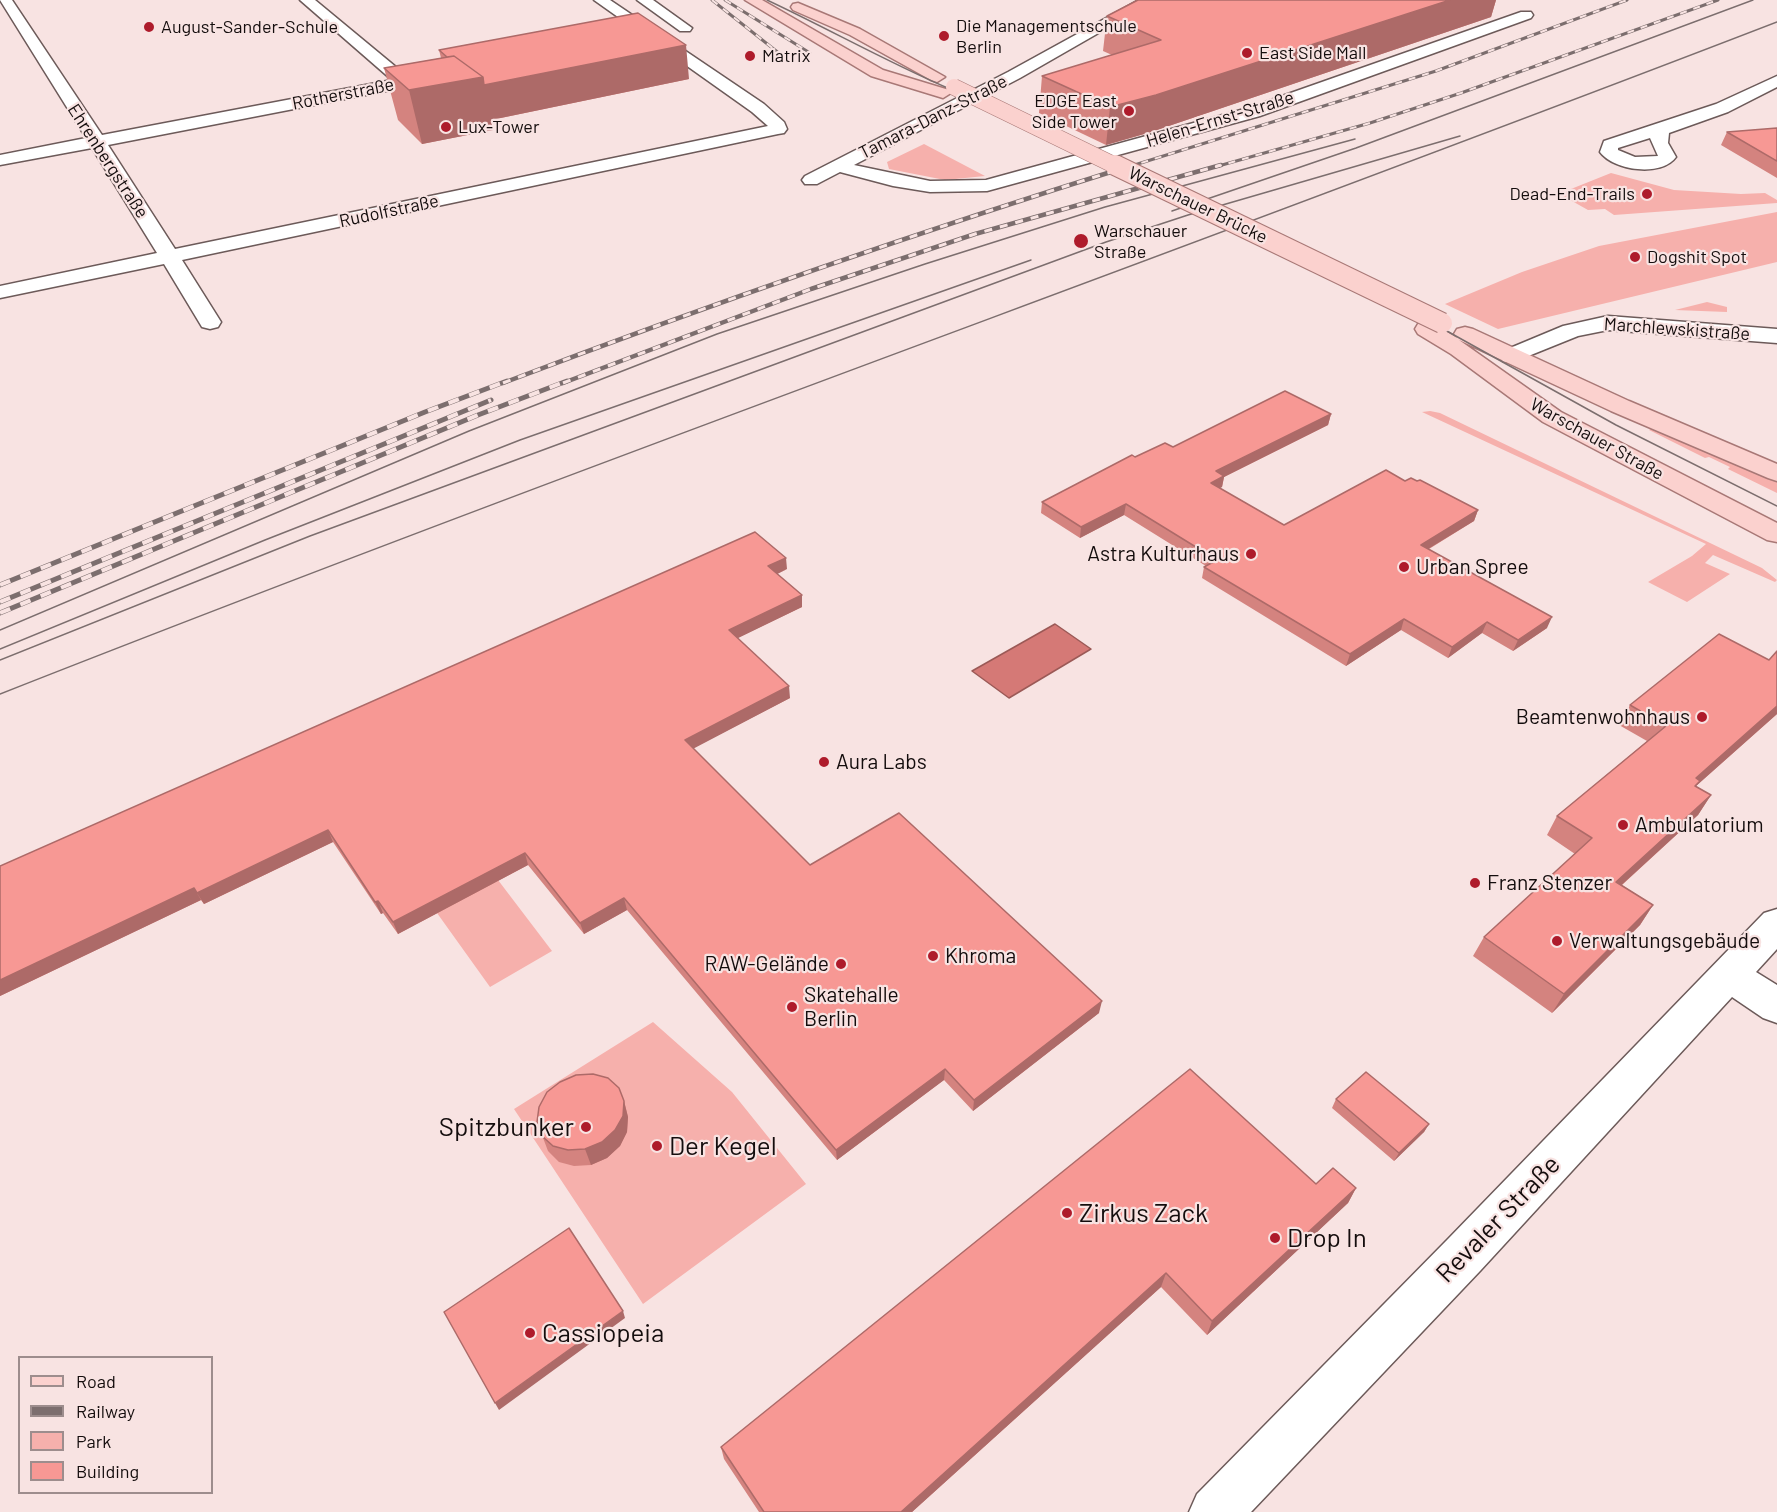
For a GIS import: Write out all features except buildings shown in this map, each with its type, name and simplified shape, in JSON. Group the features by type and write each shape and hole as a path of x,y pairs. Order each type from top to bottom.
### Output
{"main road":[{"path":"752,0 877,73 948,90"},
{"path":"785,2 855,32 948,90"},
{"name":"Warschauer Brücke","path":"948,90 1434,326"},
{"name":"Warschauer Straße","path":"1434,326 1512,356 1629,410 1777,473"},
{"name":"Warschauer Straße","path":"1434,326 1461,350 1552,417 1777,534"},
{"path":"1487,368 1512,356"}],"street":[{"name":"Ehrenbergstraße","path":"5,0 97,141 210,322"},
{"path":"307,0 404,82"},
{"path":"601,0 651,34"},
{"path":"628,39 685,27 644,0"},
{"name":"Tamara-Danz-Straße","path":"811,180 1014,75 1149,0"},
{"name":"Helen-Ernst-Straße","path":"838,166 921,187 964,189 987,185 1254,112 1526,15 1503,7"},
{"name":"Rudolfstraße","path":"0,292 778,129 778,126 758,108 651,34"},
{"name":"Rotherstraße","path":"0,160 453,73"},
{"path":"1663,129 1722,108 1777,81"},
{"name":"Marchlewskistraße","path":"1512,356 1542,341 1590,324 1608,323 1777,336"},
{"name":"Revaler Straße","path":"1215,1512 1464,1255 1777,924"},
{"path":"1730,975 1777,1006"}],"green space":[{"path":"924,144 985,176 945,180 889,169 887,162"},
{"name":"Dead-End-Trails","path":"1611,173 1674,190 1765,193 1777,200 1777,203 1614,215 1605,209 1588,210 1563,196 1566,191"},
{"path":"1777,212 1777,262 1498,329 1445,304 1522,272 1599,246"},
{"path":"1707,302 1727,307 1727,312 1675,310"},
{"path":"1422,412 1440,413 1762,568 1777,580 1775,582 1713,555 1705,563 1730,574 1687,602 1648,582 1692,556 1706,544"},
{"path":"1652,428 1777,481 1777,493 1728,469 1730,467 1709,457 1705,458 1649,430"},
{"path":"498,880 552,951 490,987 437,913"},
{"name":"Der Kegel","path":"653,1022 732,1092 806,1184 643,1304 514,1109"}],"shaded area":[{"path":"1055,624 1091,649 1009,698 972,671"}],"tram line":[{"path":"767,0 1161,192"},
{"path":"1189,205 1356,148 1753,0"},
{"path":"1235,227 1777,22"},
{"path":"1201,211 1460,136"},
{"path":"1161,192 1355,139"},
{"path":"0,630 469,431 717,334 925,264 1105,207 1161,192"},
{"path":"1161,192 1189,205"},
{"path":"1172,211 1189,205"},
{"path":"1189,205 1201,211"},
{"path":"0,660 310,536 1106,242 1201,211"},
{"path":"1201,211 1235,227"},
{"path":"0,694 443,523 1235,227"},
{"path":"1235,227 1436,325 1616,425 1777,506"},
{"path":"0,649 265,540 520,440 1031,260"}],"railway":[{"path":"712,0 785,58"},
{"path":"725,0 810,53"},
{"path":"1128,167 1436,71 1627,0"},
{"path":"1215,167 1370,123 1461,93 1718,0"},
{"path":"503,383 816,269 1133,165"},
{"path":"563,383 811,289 975,234 1221,165"},
{"path":"0,585 425,412 507,381"},
{"path":"0,613 478,415 567,381"},
{"path":"0,602 491,400"}],"place":[{"name":"August-Sander-Schule","path":"149,27"},
{"name":"Die Managementschule Berlin","path":"944,36"},
{"name":"East Side Mall","path":"1247,53"},
{"name":"Matrix","path":"750,56"},
{"name":"EDGE East Side Tower","path":"1129,111"},
{"name":"Lux-Tower","path":"446,127"},
{"name":"Dead-End-Trails","path":"1647,194"},
{"name":"Warschauer Straße","path":"1081,241"},
{"name":"Dogshit Spot","path":"1635,257"},
{"name":"Astra Kulturhaus","path":"1251,554"},
{"name":"Urban Spree","path":"1404,567"},
{"name":"Beamtenwohnhaus","path":"1702,717"},
{"name":"Aura Labs","path":"824,762"},
{"name":"Ambulatorium","path":"1623,825"},
{"name":"Franz Stenzer","path":"1475,883"},
{"name":"Verwaltungsgebäude","path":"1557,941"},
{"name":"Khroma","path":"933,956"},
{"name":"RAW-Gelände","path":"841,964"},
{"name":"Skatehalle Berlin","path":"792,1007"},
{"name":"Spitzbunker","path":"586,1127"},
{"name":"Der Kegel","path":"657,1146"},
{"name":"Zirkus Zack","path":"1067,1213"},
{"name":"Drop In","path":"1275,1238"},
{"name":"Cassiopeia","path":"530,1333"}]}
